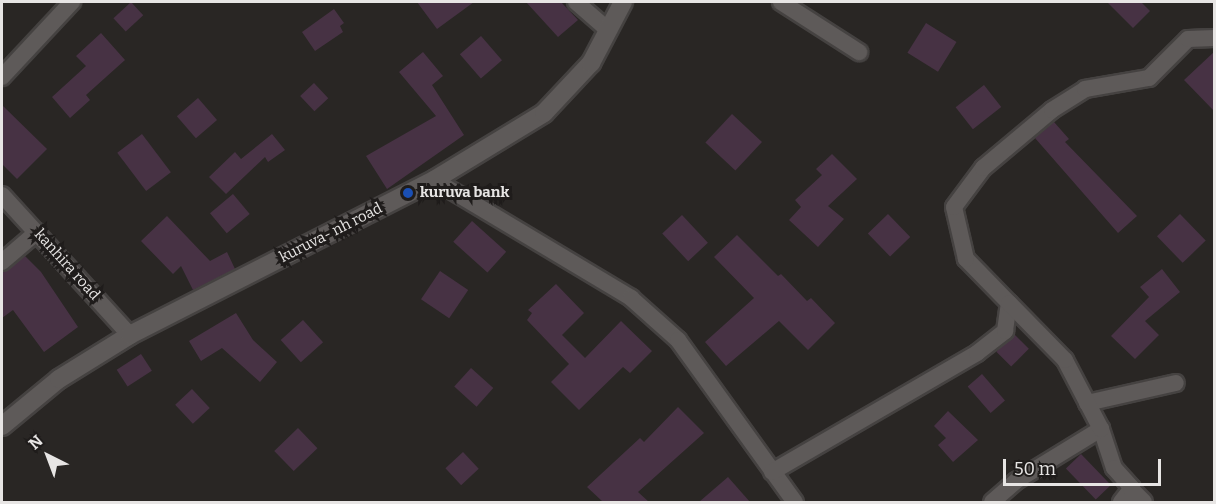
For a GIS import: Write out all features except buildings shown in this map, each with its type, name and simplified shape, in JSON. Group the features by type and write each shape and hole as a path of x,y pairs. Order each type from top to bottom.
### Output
{"main road":[{"name":"kuruva- nh road","path":"2,426 59,380 130,335 434,180 544,113 591,63 623,2"}],"street":[{"path":"2,77 72,2"},
{"path":"576,2 608,30"},
{"path":"781,2 859,52"},
{"path":"1144,502 1126,496 1101,429 1065,360 966,260 954,207 983,168 1052,110 1085,88 1149,78 1188,39 1215,38"},
{"path":"434,180 631,298 678,340 795,502"},
{"name":"kanhira road","path":"2,195 130,335"},
{"path":"2,262 37,232"},
{"path":"772,472 977,353 1005,331 1009,303"},
{"path":"1087,403 1176,383"},
{"path":"992,502 1016,481 1101,429"}],"place":[{"name":"kuruva bank","path":"408,193"}]}
